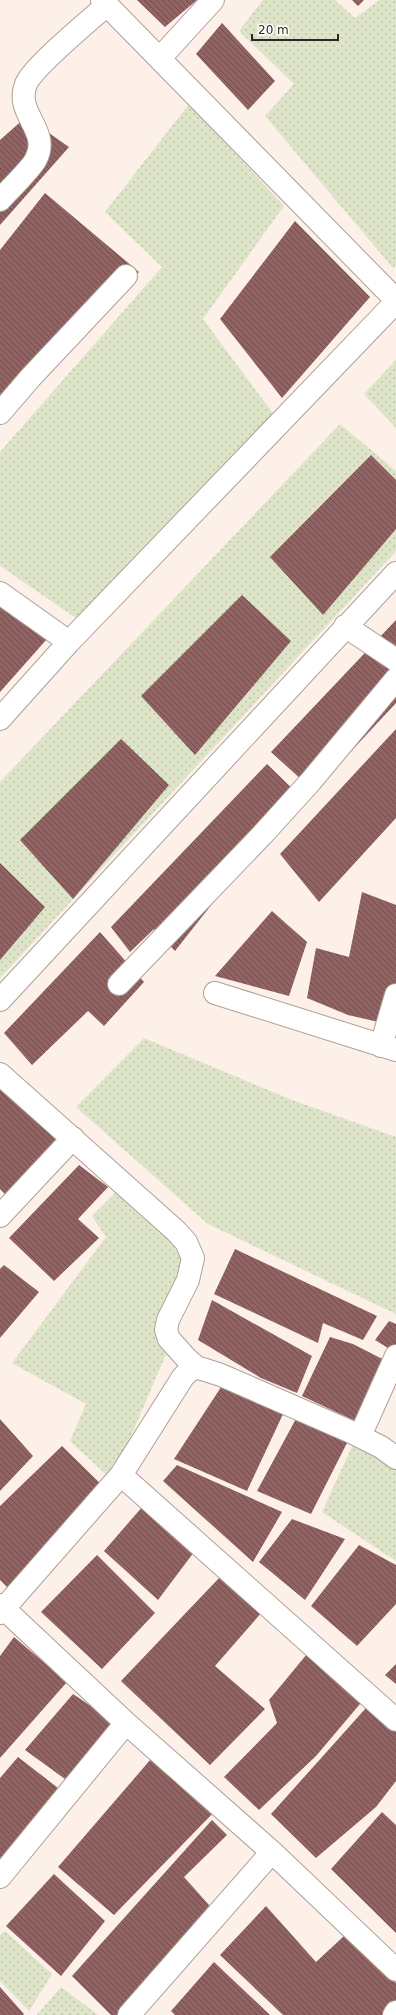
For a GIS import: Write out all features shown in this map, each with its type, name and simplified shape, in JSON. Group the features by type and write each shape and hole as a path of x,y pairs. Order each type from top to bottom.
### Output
{"street":[{"path":"160,58 213,0"},
{"path":"0,200 36,160 40,147 38,131 27,111 23,98 27,83 40,67 104,2 396,301 69,642 0,719"},
{"path":"0,413 31,377 126,276"},
{"path":"0,1000 345,626 396,573"},
{"path":"0,593 69,642"},
{"path":"345,626 396,660"},
{"path":"119,984 263,834 396,679"},
{"path":"215,993 389,1048 396,995"},
{"path":"0,1074 73,1138 186,1242 193,1258 188,1280 168,1320 166,1330 169,1339 196,1367 221,1375 360,1436 381,1447 396,1458"},
{"path":"0,1216 73,1138"},
{"path":"360,1436 396,1356"},
{"path":"196,1367 183,1377 122,1475 1,1609 126,1723 272,1852 396,1970"},
{"path":"122,1475 396,1720"},
{"path":"0,1877 126,1723"},
{"path":"129,2015 272,1852"}],"green space":[{"path":"263,0 335,0 355,18 380,0 396,0 396,265 393,268 265,116 294,84 239,31"},
{"path":"189,104 284,206 203,319 275,416 82,622 0,566 0,452 162,267 105,212"},
{"path":"396,360 396,428 364,394"},
{"path":"340,424 396,471 396,551 0,978 0,782"},
{"path":"144,1038 292,1100 396,1137 396,1314 208,1224 76,1107"},
{"path":"119,1189 204,1266 112,1480 70,1441 86,1404 12,1363 106,1237 92,1216"},
{"path":"354,1442 396,1467 396,1561 322,1512"},
{"path":"5,1931 52,1974 29,2011 0,1981 0,1935"},
{"path":"61,1987 98,2015 37,2015"}],"building":[{"path":"137,0 197,0 165,27"},
{"path":"352,0 364,0 358,6"},
{"path":"222,23 275,81 248,110 196,54"},
{"path":"26,117 69,147 0,225 0,140"},
{"path":"45,193 139,272 0,418 0,250"},
{"path":"295,221 370,297 282,398 220,319"},
{"path":"371,455 396,480 396,529 323,615 270,557"},
{"path":"242,595 291,641 195,755 141,696"},
{"path":"0,606 47,639 0,692"},
{"path":"396,620 396,703 314,791 271,752"},
{"path":"396,729 396,818 319,902 280,854"},
{"path":"121,739 169,785 73,899 20,840"},
{"path":"267,764 304,800 223,890 175,951 154,929 130,952 111,927"},
{"path":"0,863 45,907 0,960"},
{"path":"362,892 396,905 396,1026 348,1015 307,998 316,948 349,957"},
{"path":"272,911 307,942 289,996 215,976"},
{"path":"100,932 144,982 104,1026 88,1011 32,1065 4,1033"},
{"path":"0,1089 62,1145 11,1200 0,1189"},
{"path":"79,1165 108,1187 78,1219 99,1238 54,1281 9,1238"},
{"path":"235,1249 377,1316 363,1340 323,1323 318,1343 214,1294"},
{"path":"4,1265 39,1292 0,1338 0,1269"},
{"path":"212,1300 312,1356 297,1393 261,1378 198,1340"},
{"path":"389,1321 396,1324 396,1353 375,1340"},
{"path":"330,1337 353,1344 396,1366 368,1427 302,1396"},
{"path":"227,1378 284,1412 247,1491 174,1459"},
{"path":"298,1415 348,1441 311,1514 257,1491"},
{"path":"0,1419 33,1456 0,1491"},
{"path":"62,1446 111,1494 16,1596 0,1580 0,1506"},
{"path":"177,1465 282,1512 253,1562 163,1481"},
{"path":"143,1506 194,1552 158,1600 104,1551"},
{"path":"292,1519 345,1539 305,1600 259,1562"},
{"path":"359,1545 396,1565 396,1604 357,1646 311,1606"},
{"path":"97,1555 155,1613 102,1669 41,1612"},
{"path":"220,1577 262,1612 215,1666 265,1709 210,1765 121,1681"},
{"path":"14,1637 67,1682 0,1758 0,1656"},
{"path":"307,1654 365,1698 316,1756 259,1810 224,1777 277,1723 269,1700"},
{"path":"396,1664 396,1684 385,1675"},
{"path":"73,1694 116,1723 65,1779 25,1750"},
{"path":"366,1708 396,1729 396,1781 376,1807 316,1858 271,1814"},
{"path":"18,1757 58,1788 0,1859 0,1778"},
{"path":"151,1759 215,1811 114,1915 58,1867"},
{"path":"382,1812 396,1825 396,1933 331,1869"},
{"path":"212,1820 227,1835 184,1877 217,1914 125,2015 111,2015 72,1976"},
{"path":"54,1874 105,1921 61,1976 6,1926"},
{"path":"266,1906 316,1962 344,1936 396,1983 396,2004 388,2015 283,2015 220,1955"},
{"path":"214,1962 270,2015 175,2015 171,2011"},
{"path":"0,1987 24,2014 23,2015 0,2015"}]}
